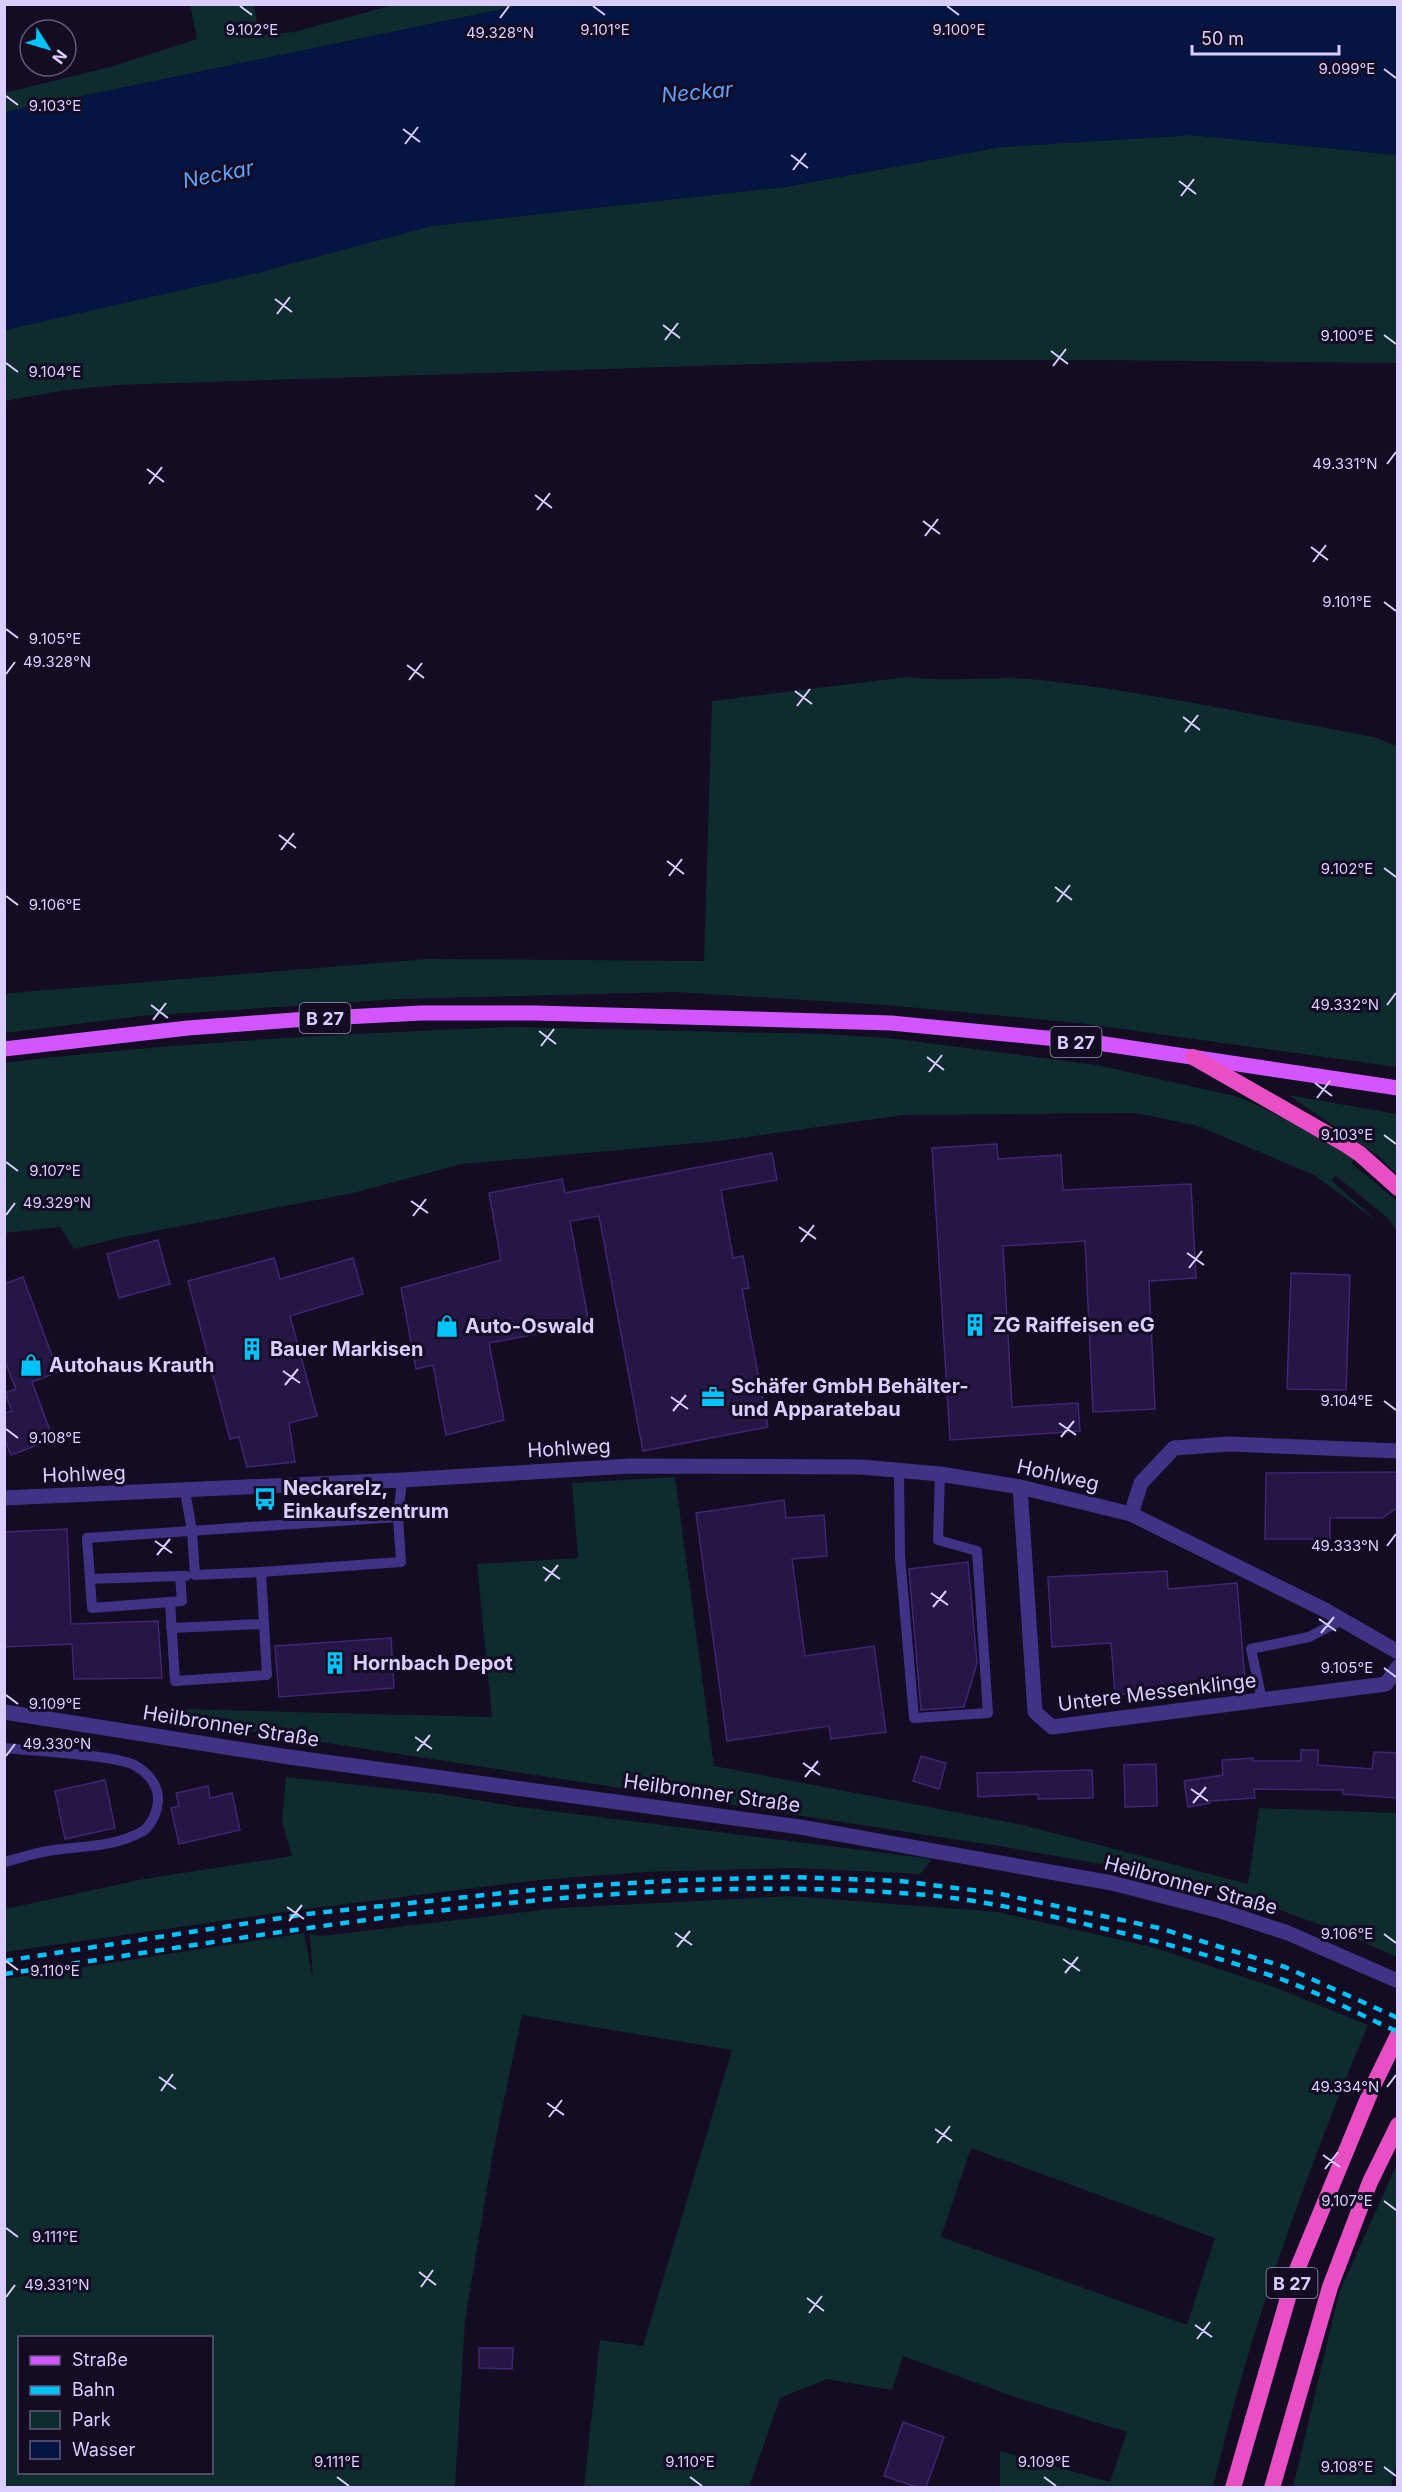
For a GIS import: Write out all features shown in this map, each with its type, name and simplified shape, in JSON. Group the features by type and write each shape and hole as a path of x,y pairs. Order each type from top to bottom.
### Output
{"highway":[{"path":"1193,1057 1345,1144 1360,1154 1398,1188"},
{"name":"B 27","path":"1233,2487 1294,2277 1373,2086 1398,2035"},
{"name":"B 27","path":"1272,2487 1330,2287 1370,2182 1398,2125"}],"main road":[{"name":"B 27","path":"4,1049 188,1028 307,1019 422,1013 536,1012 891,1023 1098,1043 1398,1088"}],"street":[{"path":"1131,1514 1141,1483 1174,1448 1229,1444 1398,1451"},
{"name":"Hohlweg","path":"4,1498 402,1480 630,1466 861,1467 940,1474 1020,1487 1131,1514 1342,1620 1398,1652"},
{"name":"Untere Messenklinge","path":"1020,1487 1035,1712 1052,1727 1386,1684 1398,1667"},
{"name":"Heilbronner Straße","path":"4,1712 289,1757 800,1827 1112,1883 1221,1911 1288,1933 1398,1981"}],"lane":[{"path":"899,1471 900,1557 914,1718 988,1713 977,1551 938,1539 940,1474"},
{"path":"90,1579 261,1572 401,1562 398,1517 402,1480"},
{"path":"185,1491 192,1531 195,1575"},
{"path":"180,1576 182,1601 92,1608 87,1538 398,1517"},
{"path":"170,1602 175,1681 267,1675 261,1572"},
{"path":"1262,1700 1251,1649 1309,1637 1342,1620"},
{"path":"171,1628 264,1624"},
{"path":"4,1748 110,1759 135,1765 151,1778 158,1796 157,1811 145,1830 120,1841 52,1850 4,1862"}],"green space":[{"path":"190,5 254,5 260,35 294,32 393,5 522,5 5,112 4,93 65,78 78,78 78,75 197,39"},
{"path":"1192,135 1397,155 1397,363 882,360 116,385 59,391 5,401 4,330 260,272 431,226 785,187 1001,147"},
{"path":"907,677 924,679 1007,678 1082,685 1166,698 1374,737 1397,746 1397,1067 1079,1023 885,1005 676,992 398,999 141,1016 5,1033 5,994 11,993 428,959 704,961 712,701"},
{"path":"513,1027 825,1034 889,1038 1097,1065 1239,1097 1360,1154 1351,1163 1397,1201 1397,1232 1389,1219 1336,1176 1331,1180 1378,1222 1314,1175 1198,1126 1136,1113 903,1115 719,1141 462,1164 353,1193 124,1237 74,1249 60,1227 5,1233 4,1063 195,1044"},
{"path":"1288,1095 1397,1114 1397,1175 1380,1157"},
{"path":"675,1477 714,1766 1023,1825 1248,1884 1259,1808 1397,1813 1397,1957 1345,1934 1247,1898 1140,1871 1005,1847 177,1720 177,1709 492,1717 477,1564 578,1558 572,1483"},
{"path":"286,1777 441,1794 512,1806 932,1859 920,1874 794,1868 645,1872 539,1880 290,1911 5,1952 5,1909 144,1879 292,1856 282,1821"},
{"path":"791,1896 997,1912 1152,1947 1274,1987 1368,2025 1322,2138 1281,2253 1244,2369 1213,2487 1000,2487 1000,2451 1110,2482 1127,2432 1015,2397 903,2356 892,2390 827,2379 780,2398 749,2487 584,2487 600,2340 643,2346 732,2050 522,2015 493,2152 465,2320 455,2487 5,2487 5,1979 304,1933 313,1980 310,1934 321,1936 559,1908","holes":["971,2148 1215,2238 1187,2325 941,2237"]},
{"path":"1397,2164 1398,2456 1391,2487 1293,2487 1339,2293"}],"water":[{"name":"Neckar","path":"522,5 1397,5 1397,155 1192,135 1001,147 785,187 431,226 260,272 5,330 5,112"}],"building":[{"path":"997,1144 998,1159 1061,1155 1063,1190 1191,1184 1196,1278 1149,1281 1155,1409 1093,1412 1085,1241 1003,1246 1012,1407 1078,1403 1080,1431 950,1440 932,1148"},
{"path":"772,1153 777,1180 721,1190 733,1258 743,1256 749,1288 742,1289 768,1427 643,1451 599,1216 570,1221 589,1324 489,1343 504,1420 446,1435 433,1365 416,1369 401,1288 501,1260 489,1193 562,1179 565,1193"},
{"path":"158,1240 170,1284 119,1298 107,1254"},
{"name":"Bauer Markisen","path":"274,1258 280,1279 353,1258 363,1294 290,1316 317,1416 289,1423 295,1462 247,1467 239,1437 230,1439 188,1281"},
{"path":"1291,1273 1350,1275 1346,1390 1287,1389"},
{"name":"Autohaus Krauth","path":"23,1277 58,1372 32,1382 53,1439 11,1455 4,1438 4,1413 12,1411 5,1393 16,1389 4,1359 4,1284"},
{"path":"1398,1472 1398,1507 1382,1518 1330,1518 1330,1539 1265,1539 1266,1473"},
{"path":"784,1500 786,1518 824,1515 827,1556 792,1559 805,1656 874,1646 886,1732 831,1739 829,1726 727,1741 696,1513"},
{"path":"67,1529 71,1624 158,1621 162,1678 74,1679 72,1644 4,1647 4,1532"},
{"path":"968,1562 977,1663 964,1707 921,1710 909,1569"},
{"path":"1167,1571 1168,1589 1237,1583 1245,1681 1196,1684 1196,1688 1115,1695 1111,1643 1052,1647 1048,1577"},
{"name":"Hornbach Depot","path":"391,1638 394,1688 279,1697 275,1646"},
{"path":"1301,1750 1318,1750 1318,1765 1372,1769 1374,1752 1398,1753 1398,1798 1343,1794 1343,1790 1254,1789 1255,1798 1210,1801 1210,1803 1188,1807 1184,1781 1223,1775 1222,1760 1253,1758 1253,1761 1301,1761"},
{"path":"921,1756 946,1763 939,1789 913,1781"},
{"path":"1156,1764 1157,1806 1125,1807 1124,1765"},
{"path":"1092,1770 1093,1798 1038,1799 1038,1794 978,1797 977,1773"},
{"path":"105,1780 115,1828 65,1839 55,1791"},
{"path":"208,1786 210,1798 232,1793 240,1830 179,1844 171,1808 179,1806 176,1793"},
{"path":"479,2348 513,2348 512,2369 479,2368"},
{"path":"903,2422 944,2437 926,2487 916,2487 884,2476"}],"railway":[{"path":"4,1961 307,1914 551,1888 683,1880 792,1877 900,1881 996,1893 1159,1928 1285,1967 1398,2018"},
{"path":"4,1974 349,1922 464,1908 580,1897 695,1890 811,1889 946,1897 1024,1910 1106,1929 1207,1955 1281,1979 1398,2032"}],"place":[{"name":"ZG Raiffeisen eG","path":"975,1325"},
{"name":"Auto-Oswald","path":"447,1326"},
{"name":"Bauer Markisen","path":"252,1349"},
{"name":"Autohaus Krauth","path":"31,1365"},
{"name":"Schäfer GmbH Behälter- und Apparatebau","path":"713,1397"},
{"name":"Neckarelz, Einkaufszentrum","path":"265,1499"},
{"name":"Hornbach Depot","path":"335,1663"}]}
